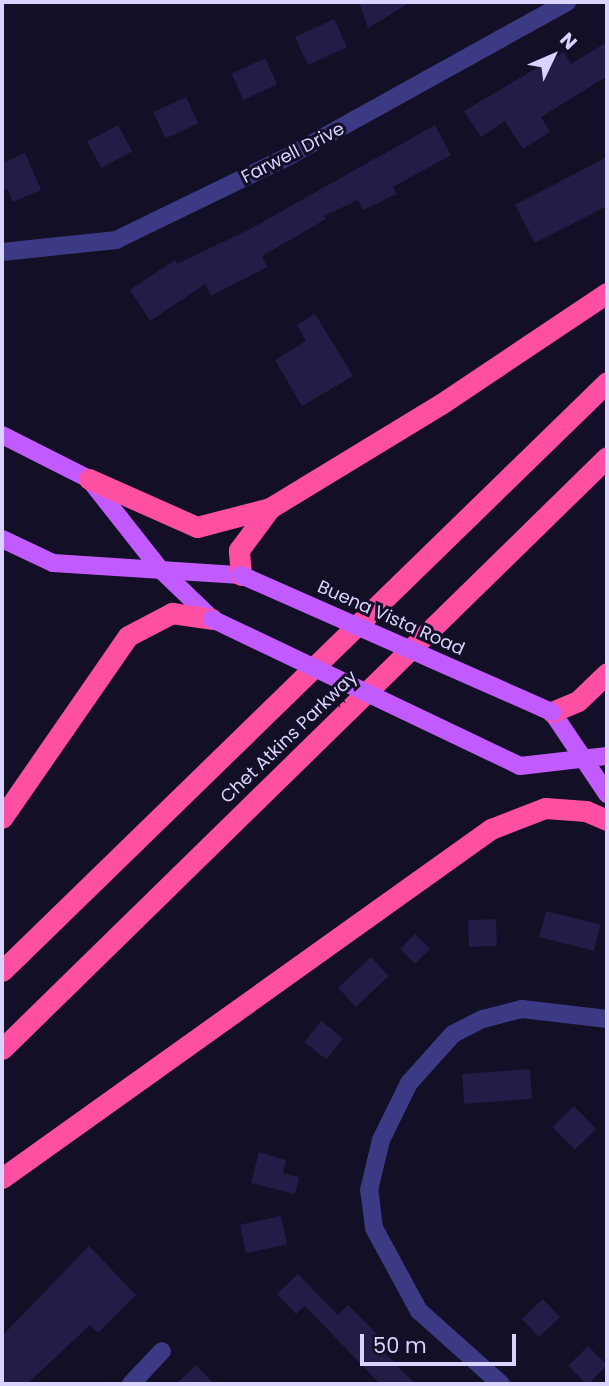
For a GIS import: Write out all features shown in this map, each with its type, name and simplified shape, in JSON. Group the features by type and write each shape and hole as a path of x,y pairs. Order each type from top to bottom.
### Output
{"highway":[{"path":"89,480 197,527 270,508 441,404 607,293"},
{"name":"Chet Atkins Parkway","path":"2,971 607,382"},
{"name":"Chet Atkins Parkway","path":"2,1049 607,457"},
{"path":"241,575 239,550 270,508"},
{"path":"2,818 128,636 172,613 212,619"},
{"path":"552,712 578,701 607,673"},
{"path":"2,1178 491,829 545,808 586,811 607,820"}],"main road":[{"path":"2,435 89,480 159,568 212,619 520,766 579,757 607,757"},
{"name":"Buena Vista Road","path":"2,539 53,564 159,568 241,575 552,712"},
{"path":"552,712 579,757 607,794"}],"street":[{"name":"Farwell Drive","path":"2,252 116,240 292,155 567,2"},
{"path":"501,1384 419,1311 379,1240 369,1190 381,1140 410,1083 453,1034 483,1019 522,1009 607,1019"},
{"path":"131,1384 162,1351"}],"building":[{"path":"359,2 411,2 368,28"},
{"path":"334,19 347,47 308,65 295,37"},
{"path":"607,42 607,76 541,117 550,132 523,149 505,121 481,137 464,111 564,52 571,64"},
{"path":"265,58 277,84 244,100 231,74"},
{"path":"186,97 198,123 166,138 153,112"},
{"path":"118,125 132,151 101,168 87,141"},
{"path":"435,125 451,155 393,187 397,194 363,210 358,200 324,216 326,219 262,256 267,267 211,296 205,284 150,321 130,290 175,260 177,264 248,230"},
{"path":"25,153 41,190 13,202 7,189 2,192 2,163"},
{"path":"607,157 607,206 535,243 515,205"},
{"path":"315,314 353,376 302,406 275,360 306,341 297,325"},
{"path":"546,911 600,925 594,951 539,937"},
{"path":"496,919 497,946 469,947 468,920"},
{"path":"415,934 430,949 415,964 400,949"},
{"path":"371,957 389,976 356,1007 338,988"},
{"path":"321,1021 343,1038 326,1060 304,1042"},
{"path":"530,1069 532,1099 464,1104 462,1074"},
{"path":"574,1106 596,1129 575,1150 552,1127"},
{"path":"259,1152 286,1160 283,1173 299,1177 295,1194 251,1183"},
{"path":"281,1216 287,1244 246,1253 240,1225"},
{"path":"89,1246 136,1295 98,1333 90,1325 27,1384 2,1384 2,1336"},
{"path":"298,1274 338,1315 348,1305 381,1338 376,1343 415,1384 380,1384 305,1306 296,1314 277,1294"},
{"path":"543,1299 560,1317 539,1337 522,1319"},
{"path":"588,1346 607,1365 586,1384 568,1366"},
{"path":"196,1365 214,1384 176,1384"}]}
